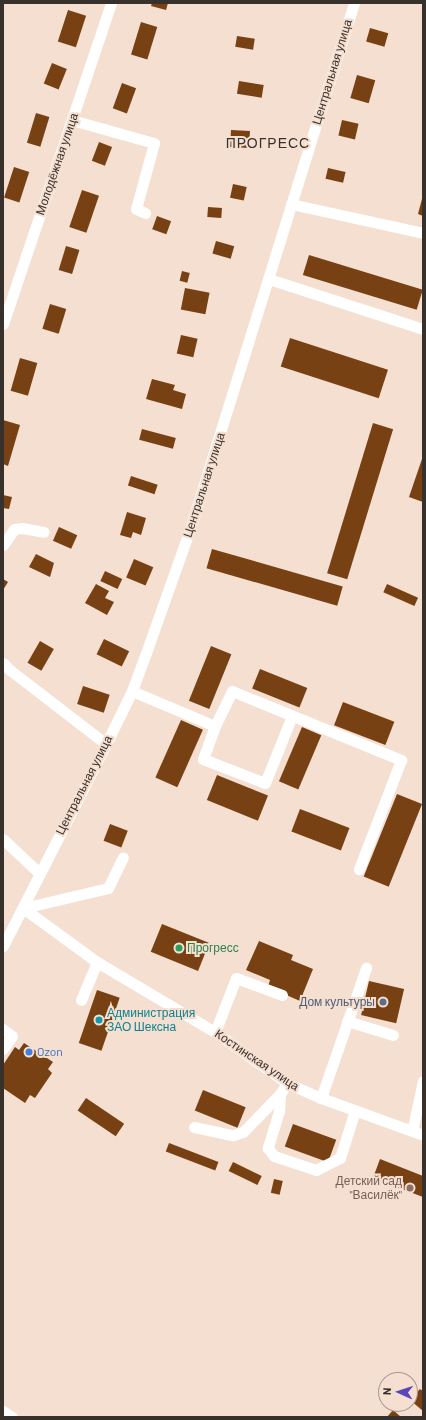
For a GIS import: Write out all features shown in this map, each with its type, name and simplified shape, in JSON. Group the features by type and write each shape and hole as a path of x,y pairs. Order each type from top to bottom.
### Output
{"street":[{"name":"Молодёжная улица","path":"3,324 111,3"},
{"name":"Центральная улица","path":"3,946 132,691 190,529 354,3"},
{"path":"72,120 154,143 136,209 145,213"},
{"path":"291,204 423,233"},
{"path":"269,279 423,329"},
{"path":"3,545 14,529 22,528 44,532"},
{"path":"3,662 10,670 106,744"},
{"path":"132,691 215,726"},
{"path":"292,716 265,783 203,759 215,726 232,691 401,760 359,869"},
{"path":"3,839 39,873"},
{"path":"23,908 108,888 123,857"},
{"name":"Костинская улица","path":"23,908 97,962 215,1032 287,1083 321,1098 423,1135"},
{"path":"81,1000 97,962"},
{"path":"321,1098 366,968"},
{"path":"215,1032 236,978 282,995"},
{"path":"347,1021 393,1035"},
{"path":"3,1029 12,1036 3,1049"},
{"path":"412,1131 423,1081"},
{"path":"194,1128 233,1135 243,1132 280,1094 287,1083"},
{"path":"280,1094 279,1111 268,1148 274,1156 316,1170 340,1158 355,1110"},
{"path":"3,1411 12,1417"}],"building":[{"path":"152,3 168,3 166,10 151,6"},
{"path":"68,10 86,16 76,47 58,41"},
{"path":"141,22 157,27 147,59 131,55"},
{"path":"370,28 388,33 384,47 366,41"},
{"path":"237,36 255,39 253,50 235,47"},
{"path":"52,63 67,69 59,89 44,83"},
{"path":"357,75 375,80 369,103 350,98"},
{"path":"239,81 264,85 262,98 237,94"},
{"path":"122,83 136,88 127,114 113,108"},
{"path":"36,113 49,117 40,147 27,143"},
{"path":"342,120 359,124 355,139 338,136"},
{"path":"231,130 250,131 249,148 230,147"},
{"path":"99,142 112,147 105,166 92,161"},
{"path":"14,167 29,172 19,202 4,197"},
{"path":"328,168 346,172 343,183 326,179"},
{"path":"233,184 247,187 244,201 230,198"},
{"path":"82,190 99,196 86,233 69,227"},
{"path":"423,195 423,216 418,214"},
{"path":"208,207 222,208 221,218 207,217"},
{"path":"157,216 171,221 166,234 152,229"},
{"path":"216,241 234,246 231,259 212,253"},
{"path":"66,246 79,250 72,274 59,270"},
{"path":"309,255 423,290 417,310 303,275"},
{"path":"182,271 190,273 187,283 180,281"},
{"path":"185,288 210,293 205,314 181,310"},
{"path":"50,304 66,309 59,334 42,329"},
{"path":"181,335 198,339 193,357 177,354"},
{"path":"290,338 388,370 379,398 281,367"},
{"path":"20,358 37,363 28,396 11,391"},
{"path":"152,379 175,385 173,390 186,394 182,409 146,399"},
{"path":"3,420 20,425 8,466 3,464"},
{"path":"373,423 393,429 347,579 327,573"},
{"path":"142,429 176,438 173,449 139,440"},
{"path":"423,456 423,502 409,497"},
{"path":"131,476 158,485 155,494 128,486"},
{"path":"3,495 12,497 9,509 3,508"},
{"path":"127,512 146,518 141,535 133,532 131,538 120,535"},
{"path":"59,527 77,535 71,549 53,541"},
{"path":"212,549 343,586 337,606 206,568"},
{"path":"36,554 54,563 50,577 29,567"},
{"path":"134,559 153,567 146,586 126,577"},
{"path":"105,571 122,579 118,589 100,581"},
{"path":"3,579 8,582 3,590"},
{"path":"96,584 109,591 105,598 114,602 107,615 85,603"},
{"path":"387,584 418,598 414,606 383,592"},
{"path":"104,639 129,651 122,667 97,654"},
{"path":"40,641 54,649 41,671 28,663"},
{"path":"211,646 231,654 209,709 189,701"},
{"path":"260,669 307,688 299,708 252,688"},
{"path":"83,686 110,695 104,713 77,704"},
{"path":"343,702 394,722 385,745 334,725"},
{"path":"181,720 203,730 177,787 155,778"},
{"path":"302,727 321,735 298,790 279,781"},
{"path":"217,775 268,796 258,821 207,800"},
{"path":"397,794 422,804 389,887 364,877"},
{"path":"300,809 349,828 341,850 291,831"},
{"path":"110,824 128,831 121,848 104,841"},
{"name":"Прогресс","path":"162,924 209,943 198,971 151,952"},
{"path":"259,941 293,955 291,960 313,969 300,1001 268,987 270,980 246,970"},
{"name":"Дом культуры","path":"369,981 404,989 396,1023 361,1015"},
{"name":"Администрация ЗАО Шексна","path":"97,990 120,998 101,1051 79,1043"},
{"path":"24,1043 53,1062 48,1069 52,1073 35,1098 30,1095 25,1103 3,1088 3,1065 15,1047 19,1050"},
{"path":"203,1090 246,1107 237,1128 195,1110"},
{"path":"86,1098 124,1124 116,1136 78,1110"},
{"path":"293,1124 336,1140 328,1162 285,1147"},
{"path":"169,1143 218,1162 215,1170 166,1151"},
{"name":"Детский сад \"Василёк\"","path":"380,1159 423,1176 423,1197 373,1178"},
{"path":"233,1162 262,1176 257,1185 229,1171"},
{"path":"274,1179 283,1181 280,1195 271,1193"},
{"path":"420,1389 423,1391 423,1411 418,1407 418,1391"},
{"path":"391,1412 395,1412 401,1417 387,1417"}],"place":[{"name":"Прогресс","path":"179,948"},
{"name":"Дом культуры","path":"383,1002"},
{"name":"Администрация ЗАО Шексна","path":"99,1020"},
{"name":"Ozon","path":"29,1052"},
{"name":"Детский сад \"Василёк\"","path":"410,1188"}],"district":[{"name":"ПРОГРЕСС","path":"268,143"}]}
